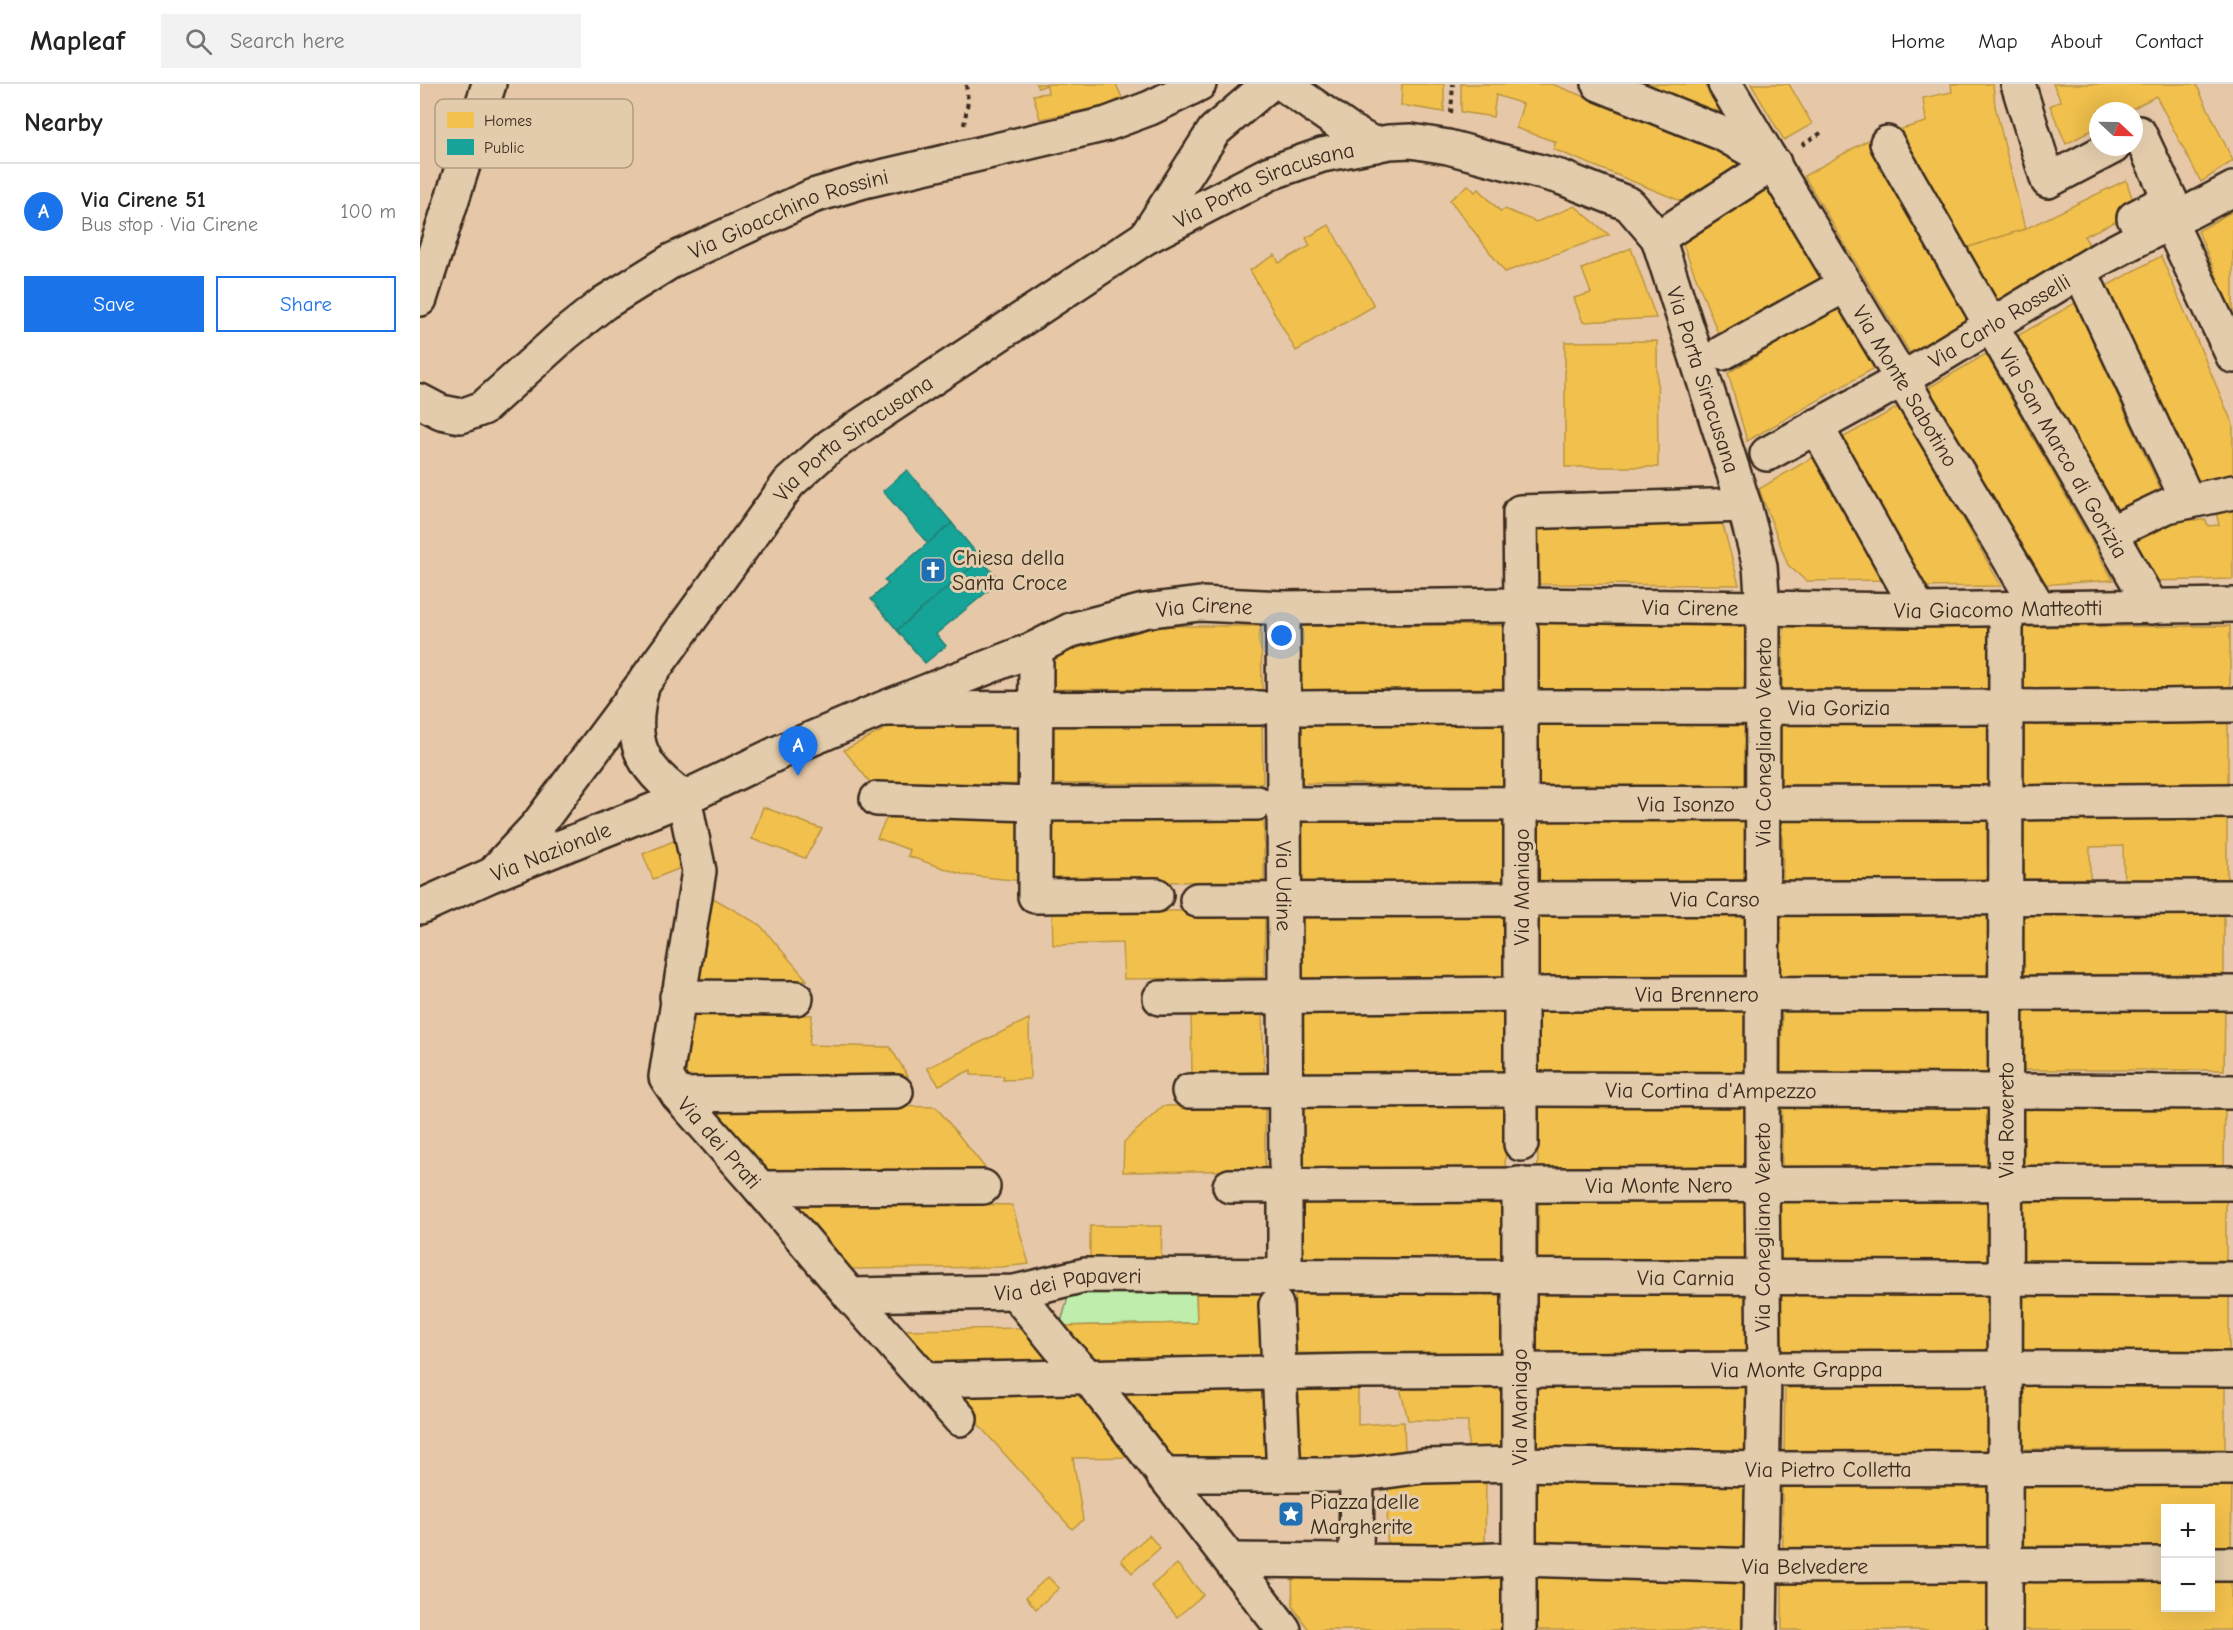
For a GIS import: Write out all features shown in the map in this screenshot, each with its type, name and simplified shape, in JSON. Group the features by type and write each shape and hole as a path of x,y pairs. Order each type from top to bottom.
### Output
{"street":[{"path":"484,99 489,84"},
{"name":"Via Gioacchino Rossini","path":"420,401 441,412 461,416 483,408 565,334 604,303 673,260 813,196 884,176 1107,124 1150,108 1199,84"},
{"path":"1146,237 1215,131 1269,84"},
{"path":"1283,84 1374,145"},
{"path":"1599,84 1721,133 1774,163 1658,238"},
{"name":"Via Monte Sabotino","path":"1725,84 2039,608"},
{"path":"2018,84 2048,181 2096,156"},
{"name":"Via Porta Siracusana","path":"491,875 537,826 789,483 830,447 1146,237 1270,173 1322,155 1411,141 1448,147 1560,177 1629,204 1658,238 1744,505 1760,566 1763,609"},
{"path":"2143,142 2170,199 2092,239 2091,265 2188,501"},
{"name":"Via San Marco di Gorizia","path":"1887,143 2152,607"},
{"path":"420,299 462,168"},
{"name":"Via Carlo Rosselli","path":"1767,454 1901,380 2091,265 2233,189"},
{"path":"2170,222 2233,356"},
{"path":"1722,353 1845,285"},
{"path":"1816,426 1919,610"},
{"path":"2110,533 2167,506 2233,492"},
{"name":"Via Maniago","path":"1521,1144 1520,512 1744,505"},
{"name":"Via Cirene","path":"780,752 1036,648 1071,630 1144,611 1200,604 1521,618 1763,609"},
{"name":"Via Giacomo Matteotti","path":"1763,609 1919,610 2233,605"},
{"name":"Via Udine","path":"1283,608 1270,803 1284,900 1285,1175 1278,1372 1283,1466"},
{"name":"Via Conegliano Veneto","path":"1760,1630 1764,1370 1762,1278 1763,609"},
{"name":"Via Rovereto","path":"2005,1630 2006,609"},
{"path":"1036,648 1035,897 1156,895"},
{"path":"643,684 636,710 637,737 643,754 646,762 662,783 684,798"},
{"name":"Via Gorizia","path":"1302,708 1521,706 2006,708 2233,705"},
{"path":"882,709 1260,708"},
{"name":"Via Nazionale","path":"420,907 491,875 684,798 780,752"},
{"name":"Via dei Prati","path":"684,798 699,871 666,1077 678,1095 960,1419"},
{"name":"Via Isonzo","path":"877,799 1035,804 2233,801"},
{"name":"Via Carso","path":"1197,900 2233,897"},
{"name":"Via Brennero","path":"1160,998 1521,994 2233,993"},
{"path":"677,997 796,998"},
{"name":"Via Cortina d'Ampezzo","path":"1189,1091 1521,1089 2233,1092"},
{"path":"678,1095 896,1092"},
{"name":"Via Monte Nero","path":"1230,1186 1285,1175 1519,1184 2233,1183"},
{"name":"Via Maniago","path":"1519,1184 1519,1630"},
{"path":"760,1188 983,1186"},
{"name":"Via dei Papaveri","path":"850,1295 1015,1292 1085,1275 1280,1291"},
{"name":"Via Carnia","path":"1280,1291 1519,1278 2233,1279"},
{"path":"1015,1292 1062,1350 1088,1377 1284,1630"},
{"name":"Via Monte Grappa","path":"927,1380 1359,1371 2233,1369"},
{"name":"Via Pietro Colletta","path":"1163,1475 1283,1466 1357,1474 1423,1466 1519,1464 1761,1469 2233,1468"},
{"path":"1356,1560 1357,1474"},
{"name":"Via Belvedere","path":"1231,1560 1446,1562 1519,1559 1761,1566 2161,1564"},
{"path":"2215,1564 2233,1564"}],"green space":[{"path":"1196,1287 1197,1323 1060,1326 1070,1290"}],"building: Homes":[{"path":"1036,84 1116,84 1122,98 1105,106 1040,119 1033,95 1048,93 1047,85 1038,88"},
{"path":"1402,84 1444,84 1444,112 1401,105"},
{"path":"1461,84 1552,84 1736,156 1738,167 1683,202 1553,149 1556,142 1516,128 1523,104 1496,95 1493,117 1461,112"},
{"path":"1640,84 1714,84 1727,105 1721,117"},
{"path":"1751,84 1789,84 1812,124 1784,140"},
{"path":"1951,84 1993,84 1995,106 2025,229 1966,248 1898,130 1926,122 1923,98 1952,92"},
{"path":"2053,84 2196,84 2233,161 2201,182 2156,96 2143,103 2089,102 2089,132 2066,144 2050,106 2061,101"},
{"path":"1868,140 1975,322 1913,358 1804,176"},
{"path":"2126,180 2137,212 2084,236 2091,248 1998,305 1966,248 2025,229"},
{"path":"1468,185 1475,192 1479,189 1500,211 1505,209 1536,222 1575,206 1609,235 1505,272 1450,200"},
{"path":"1771,186 1827,280 1720,338 1680,237"},
{"path":"2233,211 2233,315 2198,231"},
{"path":"1329,225 1374,306 1296,351 1250,270 1275,255 1279,263 1310,246 1306,238"},
{"path":"1631,248 1656,318 1583,322 1574,298 1591,293 1582,269"},
{"path":"2161,256 2233,425 2233,481 2197,490 2101,289"},
{"path":"2075,303 2164,497 2118,519 2012,339"},
{"path":"1842,304 1878,366 1747,441 1728,373"},
{"path":"1657,341 1658,467 1565,467 1565,342"},
{"path":"1986,354 2113,580 2039,585 1923,391"},
{"path":"1900,406 2001,586 1915,587 1835,442"},
{"path":"1813,457 1886,580 1806,581 1788,565 1759,489"},
{"path":"2230,500 2233,511 2233,579 2150,581 2123,535 2181,510 2182,520 2206,520 2208,526 2219,525 2214,503"},
{"path":"1721,518 1739,585 1535,584 1535,521"},
{"path":"1536,623 1749,627 1748,692 1536,691"},
{"path":"1505,625 1506,688 1294,690 1293,626"},
{"path":"1159,626 1261,626 1262,690 1047,689 1045,657"},
{"path":"1784,626 1993,626 1994,693 1782,689"},
{"path":"2230,626 2230,689 2019,689 2019,627"},
{"path":"1293,717 1506,719 1506,786 1294,783"},
{"path":"1021,718 1022,784 873,786 844,750 899,722"},
{"path":"1048,718 1262,718 1263,783 1049,784"},
{"path":"1536,719 1749,719 1749,786 1537,785"},
{"path":"2228,719 2228,785 2022,787 2022,721"},
{"path":"1780,720 1989,720 1990,785 1779,786"},
{"path":"763,807 822,829 805,858 752,839"},
{"path":"891,809 1023,814 1023,881 964,875 908,856 910,850 877,838"},
{"path":"1535,813 1749,816 1750,880 1535,883"},
{"path":"1987,813 1988,880 1783,882 1782,817"},
{"path":"1051,814 1264,816 1264,881 1052,883"},
{"path":"1294,814 1506,815 1506,883 1294,882"},
{"path":"2227,814 2227,879 2124,880 2123,846 2090,847 2090,879 2021,879 2020,816"},
{"path":"678,839 688,865 653,879 643,854"},
{"path":"708,895 760,925 807,980 696,980"},
{"path":"1779,910 1989,913 1989,978 1779,978"},
{"path":"2224,910 2224,974 2023,975 2022,911"},
{"path":"1052,911 1265,911 1264,977 1124,979 1122,943 1053,945"},
{"path":"1294,912 1507,912 1506,977 1295,978"},
{"path":"1538,912 1750,912 1750,978 1538,979"},
{"path":"2016,1006 2225,1006 2224,1070 2016,1070"},
{"path":"1538,1007 1751,1007 1751,1073 1537,1077"},
{"path":"1507,1009 1507,1073 1295,1074 1295,1011"},
{"path":"1782,1009 1989,1010 1988,1074 1781,1074"},
{"path":"1191,1010 1262,1010 1264,1072 1192,1074"},
{"path":"689,1013 812,1015 809,1045 890,1047 908,1076 686,1078"},
{"path":"1029,1019 1030,1079 1003,1080 1004,1076 971,1075 971,1070 939,1085 927,1068"},
{"path":"2016,1100 2225,1101 2224,1168 2016,1167"},
{"path":"1751,1102 1752,1168 1538,1168 1537,1103"},
{"path":"710,1103 936,1107 986,1169 769,1174"},
{"path":"1294,1103 1507,1104 1505,1170 1296,1169"},
{"path":"1988,1103 1989,1167 1782,1168 1782,1105"},
{"path":"1265,1105 1265,1170 1123,1172 1124,1142 1163,1106"},
{"path":"1539,1194 1750,1197 1751,1259 1538,1259"},
{"path":"1778,1194 1990,1195 1989,1262 1779,1264"},
{"path":"1292,1196 1505,1197 1506,1262 1293,1261"},
{"path":"2226,1196 2226,1260 2019,1261 2019,1198"},
{"path":"793,1200 1012,1205 1029,1264 1001,1267 849,1269"},
{"path":"1090,1226 1162,1226 1161,1258 1090,1258"},
{"path":"1196,1287 1264,1288 1266,1358 1091,1361 1060,1326 1197,1323"},
{"path":"1295,1289 1506,1291 1505,1356 1294,1353"},
{"path":"1535,1290 1753,1290 1752,1358 1536,1360"},
{"path":"1990,1291 1990,1356 1782,1358 1781,1292"},
{"path":"2018,1291 2229,1292 2229,1357 2017,1357"},
{"path":"1028,1328 1052,1362 935,1365 903,1330"},
{"path":"1989,1384 1990,1453 1784,1451 1785,1388"},
{"path":"2021,1385 2225,1385 2225,1449 2021,1449"},
{"path":"1269,1386 1272,1459 1169,1462 1118,1389"},
{"path":"1751,1386 1753,1452 1537,1454 1536,1388"},
{"path":"1082,1388 1136,1457 1073,1458 1083,1520 1072,1529 953,1393"},
{"path":"1358,1388 1358,1425 1404,1422 1405,1452 1295,1458 1292,1389"},
{"path":"1400,1388 1509,1389 1505,1449 1468,1450 1468,1421 1408,1420"},
{"path":"1753,1479 1753,1549 1533,1548 1533,1480"},
{"path":"2017,1480 2232,1481 2231,1547 2215,1547 2215,1504 2161,1504 2161,1546 2017,1546"},
{"path":"1388,1481 1486,1483 1485,1549 1387,1547"},
{"path":"1989,1484 1990,1548 1783,1549 1782,1486"},
{"path":"1149,1535 1160,1548 1132,1573 1121,1560"},
{"path":"1177,1564 1203,1595 1177,1617 1151,1586"},
{"path":"1502,1573 1504,1630 1309,1630 1293,1607 1292,1574"},
{"path":"1048,1577 1059,1588 1036,1609 1026,1597"},
{"path":"1535,1577 1749,1579 1749,1630 1535,1630"},
{"path":"1987,1578 1987,1630 1782,1630 1782,1580"},
{"path":"2215,1578 2231,1578 2231,1630 2017,1630 2016,1581 2161,1579 2161,1612 2215,1612"}],"building: Public":[{"path":"907,470 952,523 928,544 883,491"},
{"name":"Chiesa della Santa Croce","path":"952,523 981,559 897,630 871,599 888,584 884,580"},
{"path":"981,559 1000,581 936,634 946,646 925,663 897,630"}],"place":[{"name":"Chiesa della Santa Croce","path":"933,570"},
{"name":"Via Cirene 51","path":"798,776"},
{"name":"Piazza delle Margherite","path":"1291,1514"}]}
